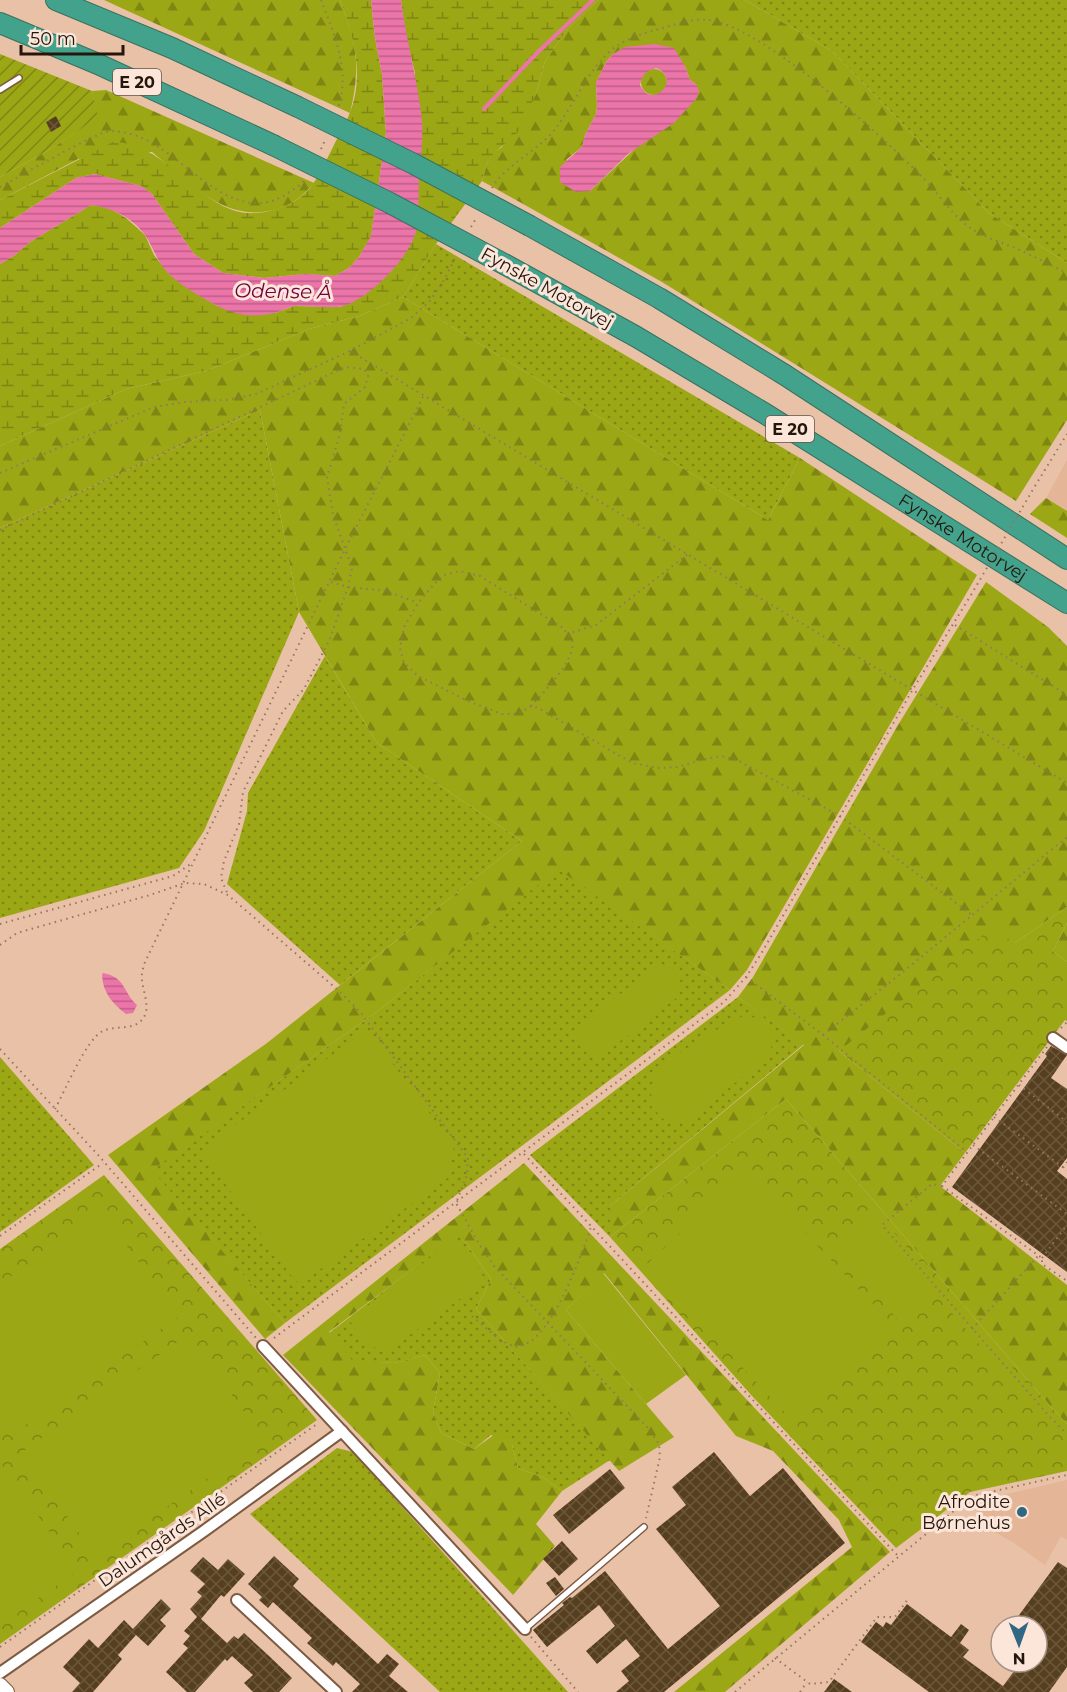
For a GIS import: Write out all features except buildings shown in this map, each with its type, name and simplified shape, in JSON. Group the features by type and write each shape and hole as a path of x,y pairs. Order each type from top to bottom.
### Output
{"highway":[{"name":"Fynske Motorvej","path":"56,0 172,48 296,106 414,164 530,226 659,298 785,375 1067,560"},
{"name":"Fynske Motorvej","path":"0,23 98,64 273,145 390,203 506,265 635,336 764,413 1067,603"}],"street":[{"path":"1053,1038 1067,1048"},
{"path":"263,1346 525,1629"},
{"name":"Dalumgårds Allé","path":"0,1673 204,1531 342,1431"},
{"path":"237,1600 336,1692"},
{"path":"0,1685 7,1692"}],"lane":[{"path":"0,90 19,78"},
{"path":"525,1629 644,1527"}],"path":[{"path":"321,0 336,37 342,65 344,86 337,111"},
{"path":"0,187 106,131 130,133 157,145 220,193 247,202 274,201 303,183 307,175"},
{"path":"320,152 328,135"},
{"path":"350,351 1067,783"},
{"path":"0,530 345,367 364,369 368,376 365,387 344,404 340,434 327,477 333,515 352,568 348,587 330,639 304,689 283,711 243,792 239,824 224,861 221,878 228,895"},
{"path":"55,1109 94,1037 103,1030 134,1026 140,1022 146,1012 141,977 145,962 345,549 424,395"},
{"path":"0,1049 104,1162 263,1346 724,1002 746,978 913,689 954,625 1067,434"},
{"path":"1062,441 1067,445"},
{"path":"567,634 596,625 688,554"},
{"path":"459,571 480,576 564,628 572,641 572,653 531,706 518,714 502,714 418,676 404,663 400,648 404,627 418,603 444,575 459,571"},
{"path":"330,582 348,587 386,591 418,603"},
{"path":"954,625 1067,695"},
{"path":"531,706 632,763 659,768 677,767 721,756 737,760 840,816 972,915"},
{"path":"823,1035 1067,837"},
{"path":"0,924 173,876 195,862"},
{"path":"0,945 17,933 150,895 184,882 204,884 228,895 339,991 361,1013 468,1158 467,1175 456,1203 478,1244 494,1266 648,1428 659,1444 660,1457 644,1527"},
{"path":"746,978 823,1035 968,1152"},
{"path":"942,1186 1067,1022"},
{"path":"1018,1084 1067,1122"},
{"path":"994,1117 1067,1170"},
{"path":"973,1145 1067,1214"},
{"path":"523,1153 898,1556"},
{"path":"0,1236 104,1162"},
{"path":"1063,1168 1067,1162"},
{"path":"1067,1281 1042,1264 1041,1258 942,1186 932,1184 882,1225 1048,1416 1067,1434"},
{"path":"1041,1258 1067,1225"},
{"path":"472,1316 500,1340 515,1347 528,1344 548,1321 571,1278 591,1227"},
{"path":"972,1329 1038,1256"},
{"path":"0,1647 327,1417"},
{"path":"735,1692 972,1496 1067,1475"},
{"path":"775,1658 810,1684 829,1682 877,1617 895,1617 908,1599"},
{"path":"525,1629 578,1692"},
{"path":"800,1692 807,1682"}],"shaded area":[{"path":"1067,460 1067,511 1046,498"},
{"name":"Afrodite Børnehus","path":"1067,1480 1067,1540 1061,1536 1045,1565 1014,1543 978,1523 977,1501"}],"green space":[{"path":"104,0 340,0 354,43 356,68 350,113"},
{"path":"340,0 371,0 382,74 386,133 371,237 349,268 335,276 306,274 264,278 223,273 194,254 152,194 141,186 95,174 76,178 0,228 0,200 113,142 135,146 154,155 208,197 226,207 246,213 283,207 303,196 316,180 346,123 354,100 356,57 350,28"},
{"path":"401,0 598,0 567,30 545,61 536,94 518,132 493,154 487,163 482,181 436,244 403,297 359,316 309,329 206,371 126,389 0,446 0,264 30,242 91,205 109,208 126,218 145,235 154,255 169,274 217,306 275,313 294,306 340,307 360,297 415,73 405,33"},
{"path":"598,0 745,0 832,51 989,213 1067,263 1067,420 1016,501 662,282 482,181 487,163 493,153 502,147 536,94 545,61 567,30","holes":["613,54 685,66 690,80 697,85 639,145 590,191 566,160 582,147 585,135 596,114 596,83 606,62"]},
{"path":"745,0 1067,0 1067,263 989,213 832,51"},
{"path":"0,54 92,91 98,117 51,149 0,177"},
{"path":"654,69 663,73 667,82 663,91 654,95 645,91 641,82 645,73"},
{"path":"106,90 314,183 305,193 285,206 255,212 238,210 222,205 192,186 152,152 78,159 0,200 0,177 51,149 97,117 92,91"},
{"path":"436,244 800,458 768,520 403,297"},
{"path":"403,297 768,520 800,458 977,575 747,970 730,990 558,869 374,1014 152,1170 285,1323 265,1339 108,1155 267,1043 522,841 377,743 299,612 260,410 0,528 0,446 126,389 206,371 309,329 359,316"},
{"path":"260,410 299,612 204,831 179,868 0,918 0,528"},
{"path":"1046,498 1067,511 1067,538 1030,514"},
{"path":"986,582 1048,627 1067,646 1067,907 1015,943 839,1051 965,1153 940,1186 1067,1285 1067,1424 786,1099 610,1237 610,1206 804,1045 738,997 753,977 898,725"},
{"path":"325,656 377,743 522,841 340,985 227,884 247,811 248,793"},
{"path":"558,868 730,990 285,1323 151,1170 374,1014"},
{"path":"1067,907 1067,923 1053,951 1067,962 1067,1021 1065,1020 965,1153 839,1051 992,928 1015,943"},
{"path":"1067,923 1067,962 1053,951"},
{"path":"666,965 680,979 681,987 678,997 602,1055 590,1054 580,1047 576,1036 580,1024 658,966"},
{"path":"738,997 804,1044 610,1206 610,1237 530,1155"},
{"path":"743,1016 761,1020 771,1029 773,1043 765,1059 689,1120 676,1124 667,1122 651,1106 651,1092 656,1074 665,1064 686,1049"},
{"path":"365,1031 372,1036 454,1146 449,1177 301,1283 295,1281 203,1153 204,1148"},
{"path":"0,1057 94,1165 0,1232"},
{"path":"786,1099 1067,1424 1067,1471 970,1492 896,1548 753,1397 610,1237"},
{"path":"524,1163 890,1552 725,1692 674,1692 852,1547 839,1520 773,1451 736,1436 604,1273 566,1310 674,1437 619,1471 476,1309 491,1279 458,1235 329,1332 352,1360 394,1363 425,1355 440,1373 433,1412 441,1433 474,1449 502,1429 512,1445 518,1468 544,1478 562,1491 536,1524 555,1546 513,1595 283,1355"},
{"path":"746,1171 893,1325 792,1420 646,1265"},
{"path":"104,1175 317,1420 0,1644 0,1249"},
{"path":"102,1211 178,1317 10,1436 0,1422 0,1284"},
{"path":"878,1214 1052,1413 1045,1419 934,1293 900,1322 837,1250"},
{"path":"458,1234 491,1279 476,1309 610,1460 562,1491 544,1478 518,1468 512,1445 491,1435 474,1449 441,1433 433,1412 440,1373 425,1355 394,1363 352,1361 329,1333"},
{"path":"456,1238 486,1280 386,1352 369,1344 349,1320"},
{"path":"603,1273 686,1375 646,1404 566,1310"},
{"path":"189,1334 263,1439 96,1557 22,1452"},
{"path":"337,1448 353,1452 568,1692 440,1692 250,1514"},
{"path":"3,1466 77,1571 0,1625 0,1468"}],"water":[{"name":"Odense Å","path":"371,0 401,0 419,98 422,137 415,235 411,245 394,268 360,298 338,307 298,306 267,314 251,315 228,311 179,283 169,274 145,235 128,218 106,208 91,205 30,242 0,264 0,228 76,178 95,174 141,186 152,194 194,254 223,273 264,278 306,274 335,276 349,268 359,257 371,236 386,133 382,74"},
{"path":"655,44 674,48 690,80 697,85 699,92 696,99 674,123 628,154 590,191 576,192 560,182 560,167 582,147 585,135 596,114 596,83 606,62 613,54 625,47","holes":["656,68 663,72 667,82 665,87 657,94 646,93 640,85 645,74"]},
{"path":"103,973 120,982 137,1005 133,1013 126,1014 109,997 104,987"}],"waterway":[{"path":"484,109 538,52 593,0"}],"place":[{"name":"Afrodite Børnehus","path":"1022,1512"}]}
